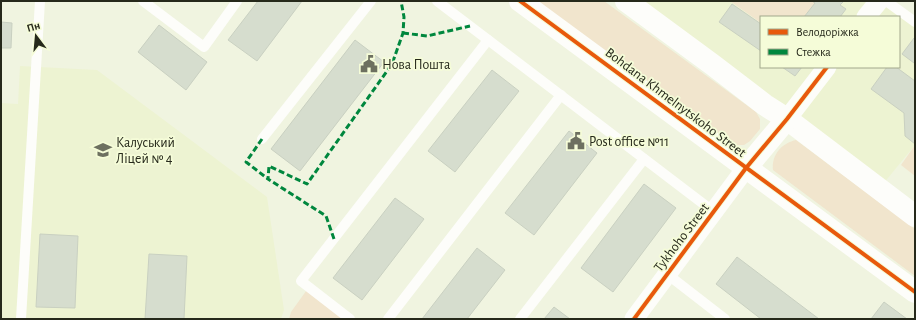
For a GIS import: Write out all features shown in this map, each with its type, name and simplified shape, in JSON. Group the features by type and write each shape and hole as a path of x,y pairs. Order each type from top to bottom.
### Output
{"street":[{"name":"Bohdana Khmelnytskoho Street","path":"520,1 915,292"},
{"path":"626,1 787,119 915,216"},
{"path":"867,16 879,1"},
{"path":"746,168 787,119 826,68"},
{"name":"Tykhoho Street","path":"634,319 746,168"}],"lane":[{"path":"21,319 40,1"},
{"path":"143,1 204,47 237,1"},
{"path":"262,139 371,1"},
{"path":"437,1 714,212"},
{"path":"886,1 915,22"},
{"path":"350,319 301,281 488,40"},
{"path":"388,319 561,95"},
{"path":"520,319 644,159"},
{"path":"667,274 724,319"}],"shaded area":[{"path":"536,1 604,1 756,112 760,119 760,129 750,141 744,145 733,145"},
{"path":"626,1 730,1 760,22 760,68 900,68 900,16 805,16 815,3 812,1 886,1 915,22 915,145 879,189"},
{"path":"730,1 812,1 815,3 805,16 760,16 760,22"},
{"name":"Калуський Ліцей № 4","path":"20,66 97,70 267,197 284,310 281,319 1,319 1,103 18,104"},
{"path":"796,140 915,229 915,276 773,170 774,159 778,150 786,144"},
{"path":"915,145 915,176 901,165"},
{"path":"309,287 350,319 289,319 291,312"}],"building":[{"path":"258,1 302,1 257,61 228,40"},
{"path":"812,1 844,1 840,5 846,9 841,16 805,16 815,3"},
{"path":"732,4 760,23 760,50 719,22"},
{"path":"1,22 12,23 11,48 1,48"},
{"path":"159,25 207,62 186,90 138,52"},
{"path":"914,38 915,61 914,63 902,54"},
{"path":"355,40 384,62 300,171 271,149"},
{"path":"783,68 801,68 795,76"},
{"path":"886,68 897,68 915,81 915,144 905,136 904,113 871,89"},
{"path":"492,70 519,91 455,172 428,151"},
{"path":"569,131 597,153 534,235 505,213"},
{"path":"644,184 676,208 613,292 581,268"},
{"path":"395,198 424,219 362,300 333,278"},
{"path":"40,234 78,236 75,308 36,307"},
{"path":"477,248 505,270 467,319 422,319"},
{"path":"149,254 187,256 184,319 145,319"},
{"path":"737,257 819,319 761,319 716,284"},
{"path":"884,302 907,319 871,319"},
{"path":"554,307 570,319 544,319"}],"marked path":[{"path":"334,239 326,216 268,179 269,166 307,184 392,64 403,33 404,17 401,1"},
{"path":"403,33 427,36 470,26"},
{"path":"262,139 246,162 268,179"}],"cycle path":[{"path":"520,1 915,292"},
{"path":"634,319 746,168 787,119 826,68"}],"place":[{"name":"Нова Пошта","path":"369,64"},
{"name":"Post office №11","path":"576,141"},
{"name":"Калуський Ліцей № 4","path":"103,150"}]}
